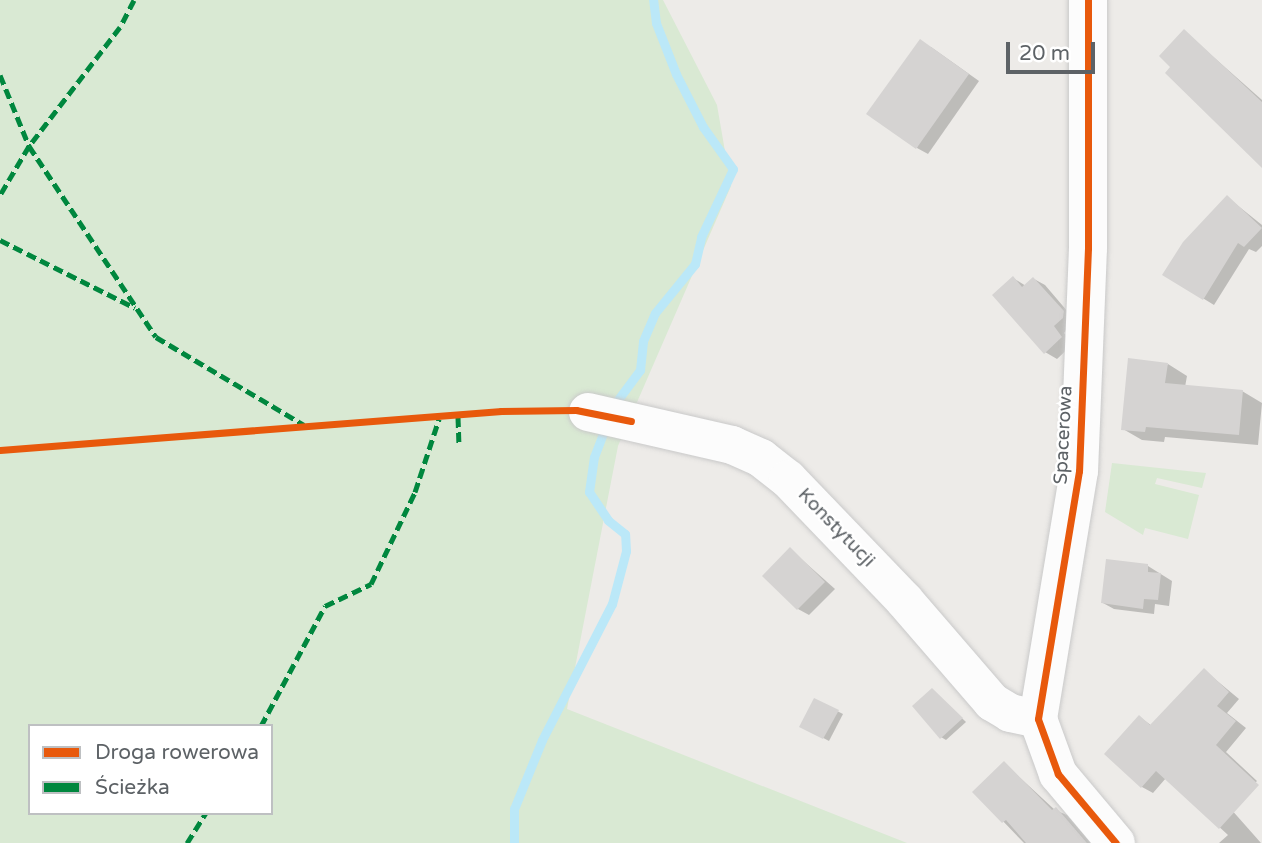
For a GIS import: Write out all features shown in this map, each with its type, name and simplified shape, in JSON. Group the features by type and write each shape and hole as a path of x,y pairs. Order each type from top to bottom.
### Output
{"street":[{"name":"Spacerowa","path":"1088,0 1088,248 1079,471 1038,719 1058,774 1116,843"},
{"name":"Konstytucji","path":"588,412 732,445 761,458 788,478 905,600 992,702 1010,712 1038,719"}],"green space":[{"path":"0,0 663,0 717,105 731,186 618,446 567,709 907,843 0,843"},
{"path":"1112,463 1206,473 1202,488 1157,478 1155,484 1199,495 1188,539 1145,528 1143,535 1105,512"}],"building":[{"path":"1184,29 1262,102 1262,168 1165,73 1170,67 1159,56"},
{"path":"920,39 969,74 916,149 866,114"},
{"path":"1227,195 1262,228 1244,247 1238,243 1203,300 1162,275 1183,242"},
{"path":"1013,276 1022,287 1033,277 1064,311 1063,318 1054,326 1062,337 1044,354 992,295"},
{"path":"1128,358 1168,363 1165,383 1243,390 1239,435 1146,427 1145,432 1121,430"},
{"path":"790,547 825,582 797,610 762,576"},
{"path":"1106,559 1148,564 1148,572 1161,573 1158,600 1144,599 1143,609 1101,603"},
{"path":"1204,668 1229,692 1217,706 1236,721 1216,745 1259,785 1219,829 1156,771 1141,788 1104,754 1139,715 1150,725"},
{"path":"932,688 963,718 940,739 912,706"},
{"path":"814,698 839,710 823,739 799,727"},
{"path":"1004,761 1052,810 1056,807 1087,843 1026,843 1006,820 1002,823 972,792"}],"waterway":[{"path":"611,409 640,370 643,341 655,313 695,264 701,237 733,169 703,127 676,74 656,23 653,0"},
{"path":"514,843 514,809 542,740 612,604 626,551 625,534 608,520 589,492 594,457 606,425"}],"marked path":[{"path":"134,0 120,27 29,146 156,337 304,425"},
{"path":"0,75 29,146 0,195"},
{"path":"0,240 135,308"},
{"path":"458,417 459,444"},
{"path":"262,724 325,606 371,584 415,492 439,419"},
{"path":"187,843 205,815"}],"cycle path":[{"path":"1088,0 1088,248 1079,471 1038,719 1058,774 1116,843"},
{"path":"0,450 501,411 576,410 631,421"}]}
